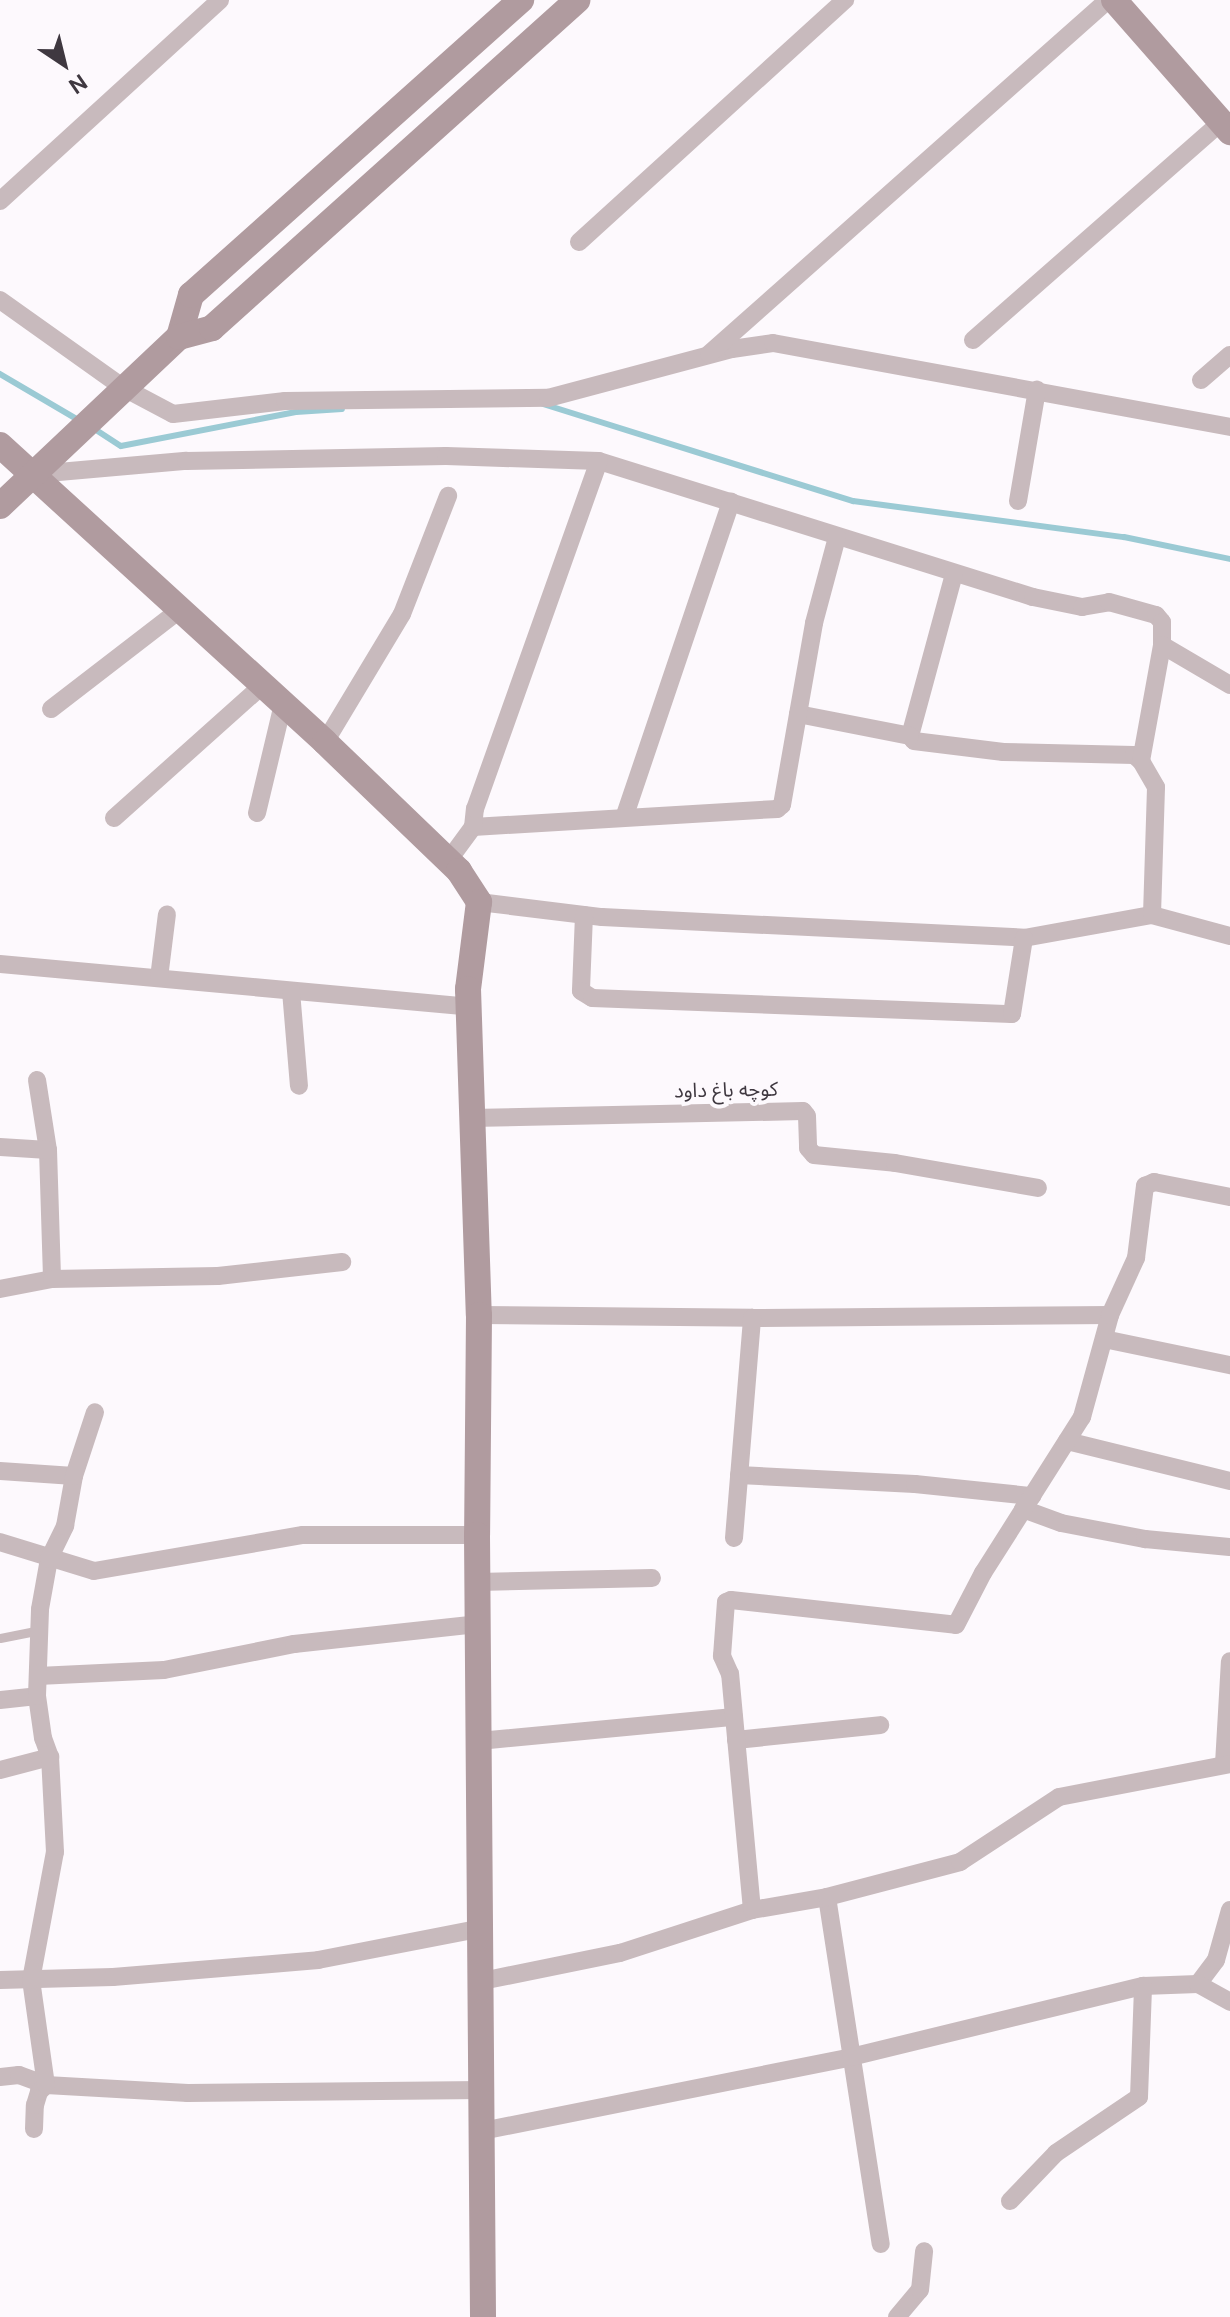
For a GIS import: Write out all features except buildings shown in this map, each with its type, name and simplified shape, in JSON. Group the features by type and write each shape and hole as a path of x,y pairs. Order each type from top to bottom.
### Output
{"street":[{"path":"0,201 220,0"},
{"path":"179,337 191,295 521,0"},
{"path":"0,506 179,337 212,328 577,0"},
{"path":"579,242 845,0"},
{"path":"705,357 1108,0"},
{"path":"973,340 1225,127 1114,0"},
{"path":"0,300 124,388 173,414 285,401 548,398 705,357 773,343 1230,427"},
{"path":"1201,380 1230,355"},
{"path":"1018,501 1037,390"},
{"path":"0,445 36,474 325,742 448,861 479,902 468,1007 479,1315 477,1624 483,2317"},
{"path":"36,474 186,461 446,456 599,461 1045,600 1082,607 1109,602 1156,615 1162,622 1162,645 1141,761"},
{"path":"448,861 473,827 475,809 599,461"},
{"path":"325,742 402,614 448,496"},
{"path":"625,815 731,501"},
{"path":"473,827 625,815 777,809 782,805 814,623 837,537"},
{"path":"910,736 954,574"},
{"path":"51,709 181,609"},
{"path":"1162,645 1230,685"},
{"path":"114,818 263,685"},
{"path":"257,813 283,704"},
{"path":"798,714 910,736 920,745 1003,752 1134,755 1156,787 1152,915"},
{"path":"479,902 584,915 1024,938 1152,915 1230,936"},
{"path":"159,978 167,914"},
{"path":"584,915 581,991 592,998 1012,1014 1024,938"},
{"path":"0,964 468,1007"},
{"path":"291,991 299,1086"},
{"path":"37,1080 48,1150 52,1279"},
{"name":"کوچه باغ داود","path":"471,1118 803,1111 807,1116 808,1148 814,1155 895,1163 1038,1188"},
{"path":"0,1147 48,1150"},
{"path":"752,1910 730,1674 722,1656 726,1602 731,1600 956,1625 983,1573 1082,1417 1110,1315 1136,1258 1145,1186 1149,1182 1230,1197"},
{"path":"0,1289 52,1279 218,1276 342,1262"},
{"path":"479,1315 752,1318 1110,1315"},
{"path":"734,1538 752,1318"},
{"path":"1104,1339 1230,1365"},
{"path":"46,2085 31,1980 55,1852 50,1757 43,1738 37,1696 40,1630 49,1559 65,1526 74,1476 95,1412"},
{"path":"1067,1441 1230,1481"},
{"path":"0,1471 74,1476"},
{"path":"739,1475 915,1484 1028,1503 1061,1523 1145,1539 1230,1547"},
{"path":"0,1542 94,1571 303,1535 477,1535"},
{"path":"477,1582 652,1578"},
{"path":"38,1676 164,1670 294,1644 477,1624"},
{"path":"482,1981 620,1953 752,1910 827,1897 960,1862 1059,1797 1227,1764 1230,1661"},
{"path":"0,1700 37,1696"},
{"path":"479,1741 734,1717"},
{"path":"736,1740 880,1725"},
{"path":"0,1770 50,1757"},
{"path":"827,1897 881,2244"},
{"path":"1198,1984 1216,1960 1230,1910"},
{"path":"0,1980 318,1960 482,1928"},
{"path":"482,2131 851,2057 1143,1986 1198,1984 1230,2002"},
{"path":"1010,2201 1056,2153 1139,2097 1143,1986"},
{"path":"0,2077 19,2075 46,2085 188,2093 482,2090"},
{"path":"34,2129 35,2105 39,2092 46,2085"},
{"path":"897,2317 920,2290 924,2251"}],"lane":[{"path":"0,1638 40,1630"}],"waterway":[{"path":"0,374 80,421"},
{"path":"543,404 853,501 1124,537 1230,559"},
{"path":"93,428 121,446 296,412 342,409"}]}
